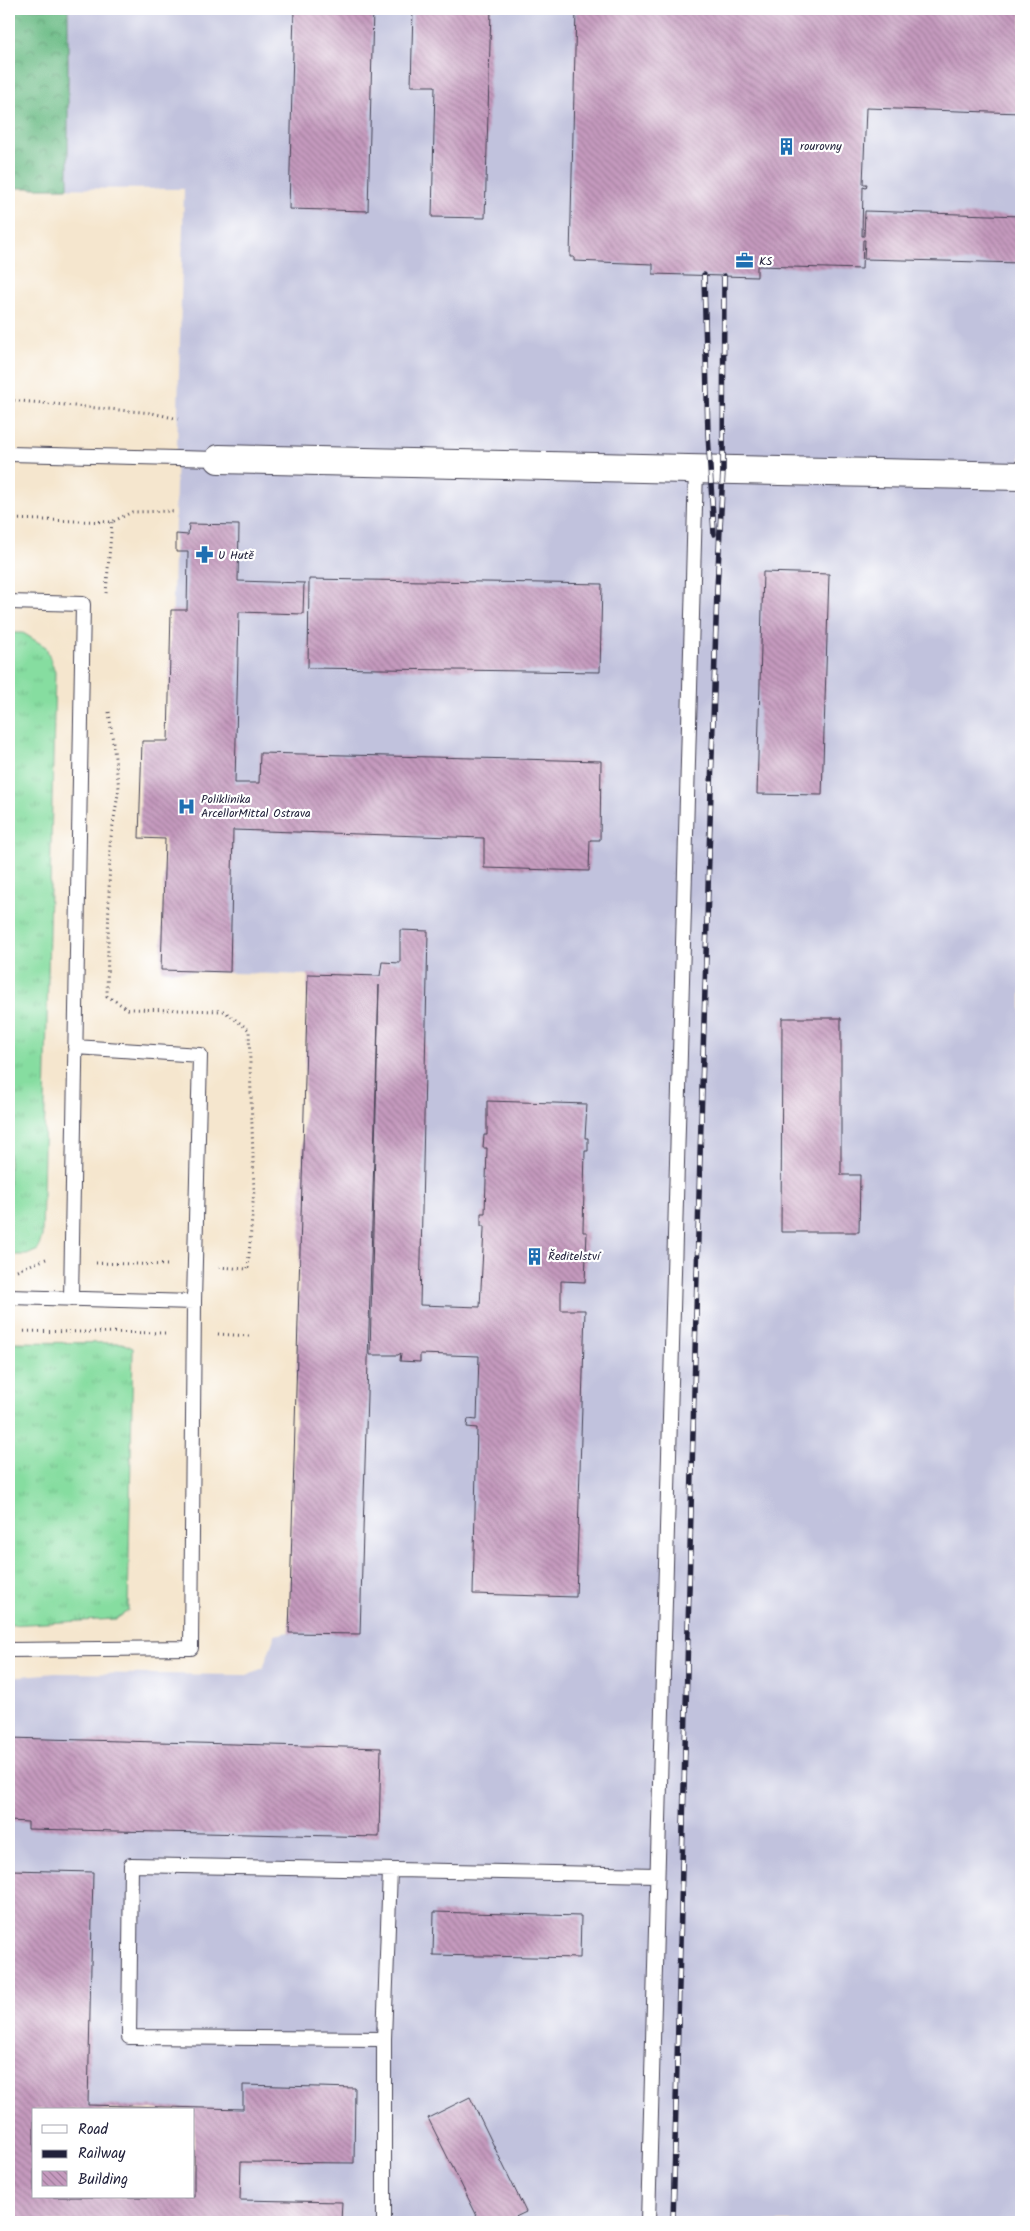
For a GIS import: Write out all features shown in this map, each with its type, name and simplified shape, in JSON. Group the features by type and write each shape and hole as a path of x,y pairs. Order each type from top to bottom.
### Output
{"street":[{"path":"219,458 1021,476"}],"lane":[{"path":"9,454 219,458"},
{"path":"648,2222 696,469"},
{"path":"9,602 83,604 71,1299"},
{"path":"9,1650 191,1648 194,1302 200,1055 75,1047"},
{"path":"9,1297 194,1302"},
{"path":"384,2039 129,2036 131,1865 657,1874"},
{"path":"384,2222 384,2039 390,1870"}],"path":[{"path":"9,400 152,413 178,419"},
{"path":"9,519 112,522 132,512 175,511"},
{"path":"97,593 106,594 112,522"},
{"path":"46,1259 72,1263 248,1269 254,1190 249,1030 224,1011 128,1009 108,996 110,843 119,788 108,704"},
{"path":"9,1331 250,1336"}],"shaded area":[{"path":"9,9 1021,9 1021,2222 9,2222 9,1677 56,1673 247,1675 263,1668 275,1635 289,1632 308,975 163,971 165,839 139,838 142,743 169,743 184,189 9,188"}],"green space":[{"path":"9,9 68,9 68,188 9,188"},
{"path":"9,633 23,633 46,647 55,672 42,1236 38,1250 27,1255 9,1255"},
{"path":"9,1342 122,1343 133,1348 128,1611 116,1619 9,1625"}],"building":[{"path":"294,9 373,9 368,211 289,209"},
{"path":"413,9 491,9 485,218 432,217 435,86 411,86"},
{"path":"576,9 1021,9 1021,113 866,108 863,184 867,184 866,188 863,187 862,236 864,236 865,211 1021,216 1021,263 864,259 865,240 863,240 862,269 757,266 757,277 653,274 653,264 574,261 574,257 570,257"},
{"path":"189,524 239,525 238,581 304,583 303,614 239,612 235,783 259,783 260,753 601,761 600,840 590,840 589,871 484,868 484,838 233,830 230,972 161,970 165,839 139,838 142,741 168,741 171,610 187,610 188,552 176,552 176,534 188,535"},
{"path":"763,572 829,574 822,795 757,794"},
{"path":"309,579 602,584 600,672 308,668"},
{"name":"Ředitelství","path":"400,930 428,931 420,1305 480,1307 484,1229 484,1226 481,1226 481,1213 485,1213 487,1148 483,1148 484,1135 487,1135 487,1101 587,1104 585,1138 588,1138 588,1151 585,1151 583,1229 583,1232 587,1232 585,1282 561,1281 561,1310 585,1310 576,1597 473,1594 477,1428 467,1427 468,1419 477,1420 479,1356 420,1354 420,1362 400,1361 401,1353 398,1355 370,1355 379,985 360,1634 289,1633 308,974 380,976 382,962 400,963"},
{"path":"782,1018 841,1018 841,1175 860,1175 859,1232 781,1232"},
{"path":"9,1738 381,1748 379,1837 28,1829 28,1822 9,1821"},
{"path":"11,1870 93,1872 88,2105 243,2109 243,2085 355,2088 354,2163 241,2162 240,2200 342,2202 341,2222 9,2222 9,1946"},
{"path":"434,1912 581,1916 580,1958 433,1955"},
{"path":"470,2097 526,2212 505,2222 480,2222 428,2118"}],"railway":[{"path":"704,275 708,434 714,534"},
{"path":"673,2222 700,1156 717,589 723,470 724,276"}],"place":[{"name":"rourovny","path":"786,146"},
{"name":"KS","path":"745,261"},
{"name":"U Hutě","path":"204,555"},
{"name":"Poliklinika ArcellorMittal Ostrava","path":"187,806"},
{"name":"Ředitelství","path":"534,1256"}]}
